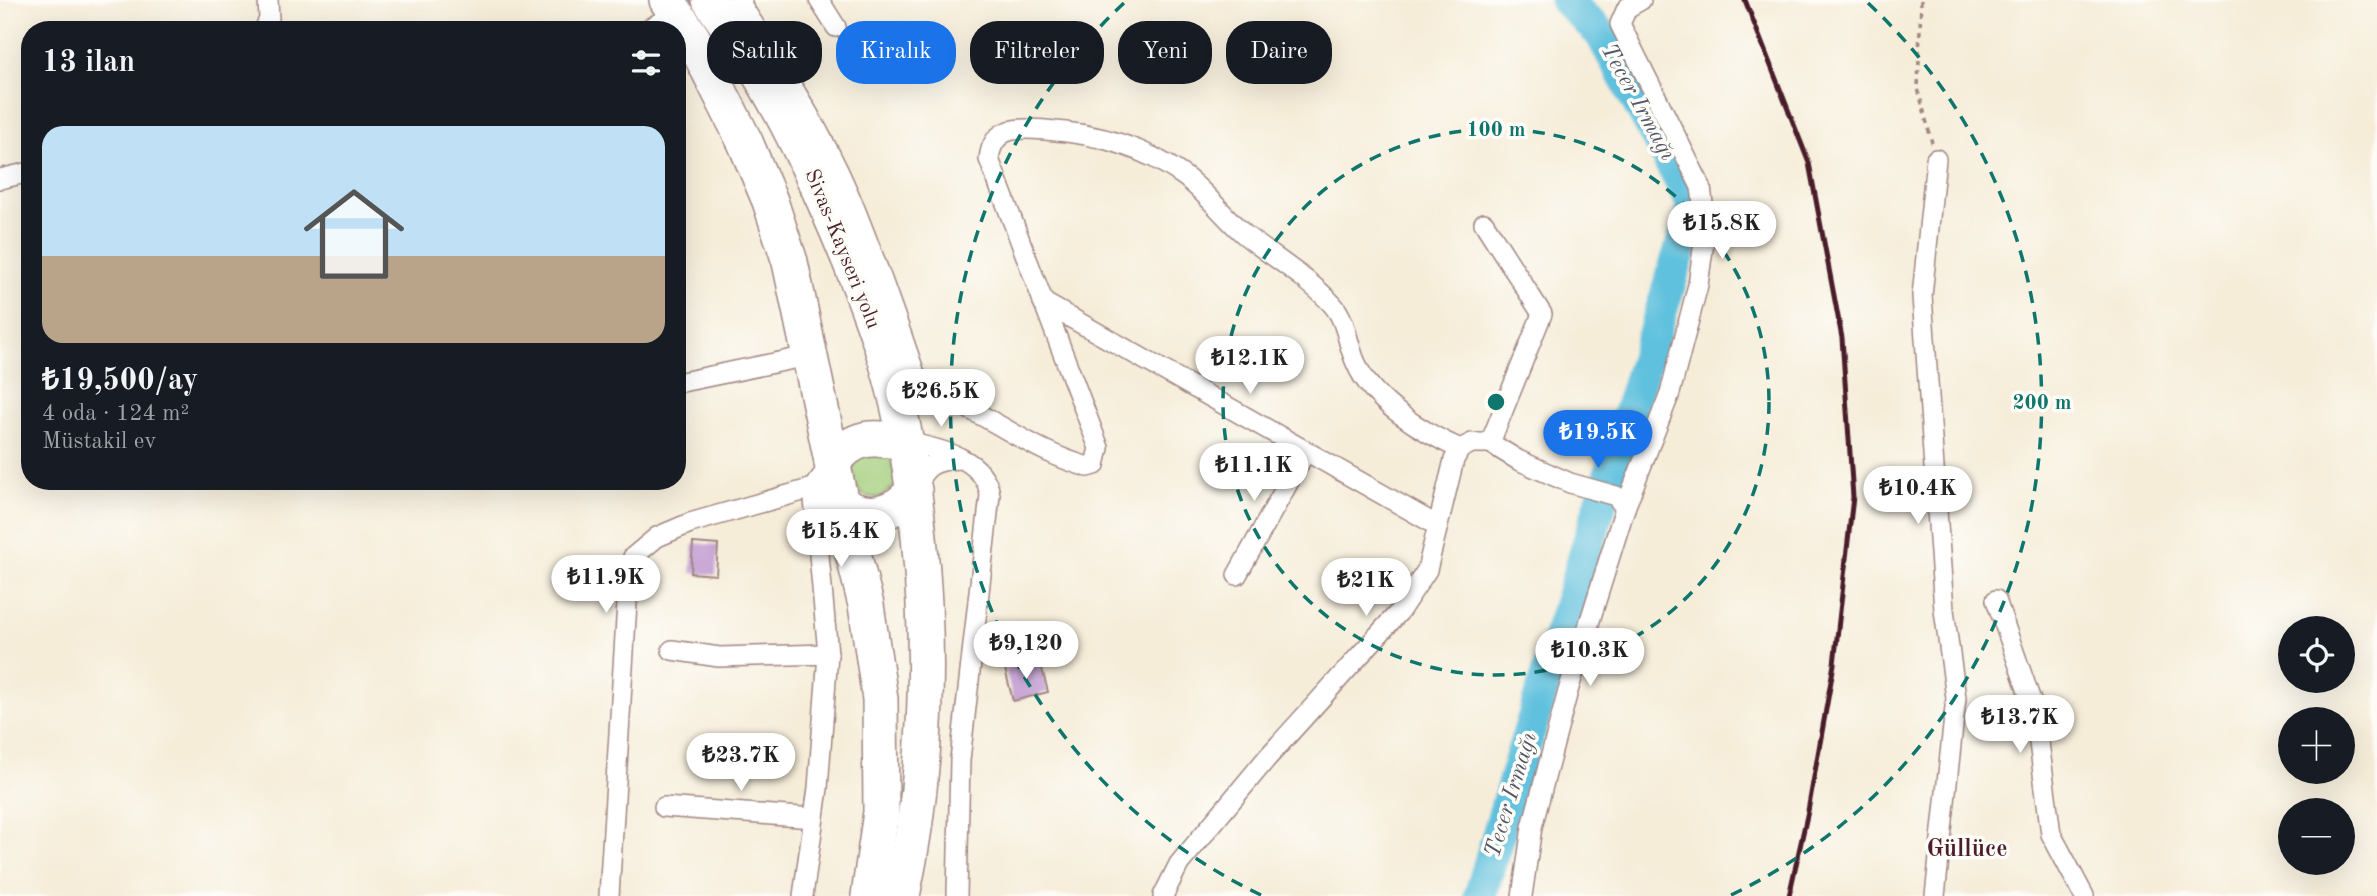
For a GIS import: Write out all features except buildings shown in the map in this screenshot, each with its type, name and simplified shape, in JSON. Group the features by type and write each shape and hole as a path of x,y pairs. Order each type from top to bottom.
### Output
{"highway":[{"name":"Sivas-Kayseri yolu","path":"729,3 761,76 805,158 844,247 887,362 906,442 915,490 925,596 925,702 918,798 902,896"},
{"path":"686,32 692,37 745,142 770,201 790,262 829,485 866,605 880,699 881,812 869,896"},
{"path":"829,485 846,448 861,440 879,438 906,442"},
{"path":"829,485 857,512 886,512 900,506 915,490"}],"street":[{"path":"268,0 268,21"},
{"path":"819,0 835,27"},
{"path":"1522,896 1532,827 1620,502 1670,393 1698,285 1706,228 1701,187 1620,24 1627,8 1641,0"},
{"path":"729,3 787,77 820,135 848,191 917,379 932,393 966,407 1045,453 1088,467 1095,465 1099,448 989,159 994,142 1000,135 1012,129 1058,131 1102,138 1132,148 1185,177 1236,227 1287,264 1334,306 1343,323 1355,362 1375,390 1423,431 1460,449"},
{"path":"1935,896 1956,698 1944,610 1922,296 1936,159"},
{"path":"0,179 21,174"},
{"path":"1485,223 1542,314 1490,443"},
{"path":"1043,302 1438,526"},
{"path":"686,381 808,356"},
{"path":"906,442 938,449 962,459 985,478 990,495 960,760 957,896"},
{"path":"1163,896 1179,864 1268,758 1399,612 1427,570 1454,460 1460,449 1472,443 1490,443 1518,460 1620,502"},
{"path":"1237,575 1306,451"},
{"path":"915,490 921,473 932,464 962,459"},
{"path":"608,896 629,570 633,556 657,537 690,523 829,485 825,718 803,896"},
{"path":"1996,600 2035,712 2051,834 2084,896"},
{"path":"672,650 719,657 828,653"},
{"path":"664,807 814,818"}],"path":[{"path":"1921,0 1918,88 1936,159"}],"green space":[{"path":"862,454 891,456 897,484 880,498 864,496 852,483 852,467"}],"waterway":[{"name":"Tecer Irmağı","path":"1480,896 1694,206 1601,34 1566,0"}],"railway":[{"path":"1745,0 1809,163 1842,338 1853,497 1834,664 1808,811 1789,896"}],"district":[{"name":"Güllüce","path":"1967,850"}]}
